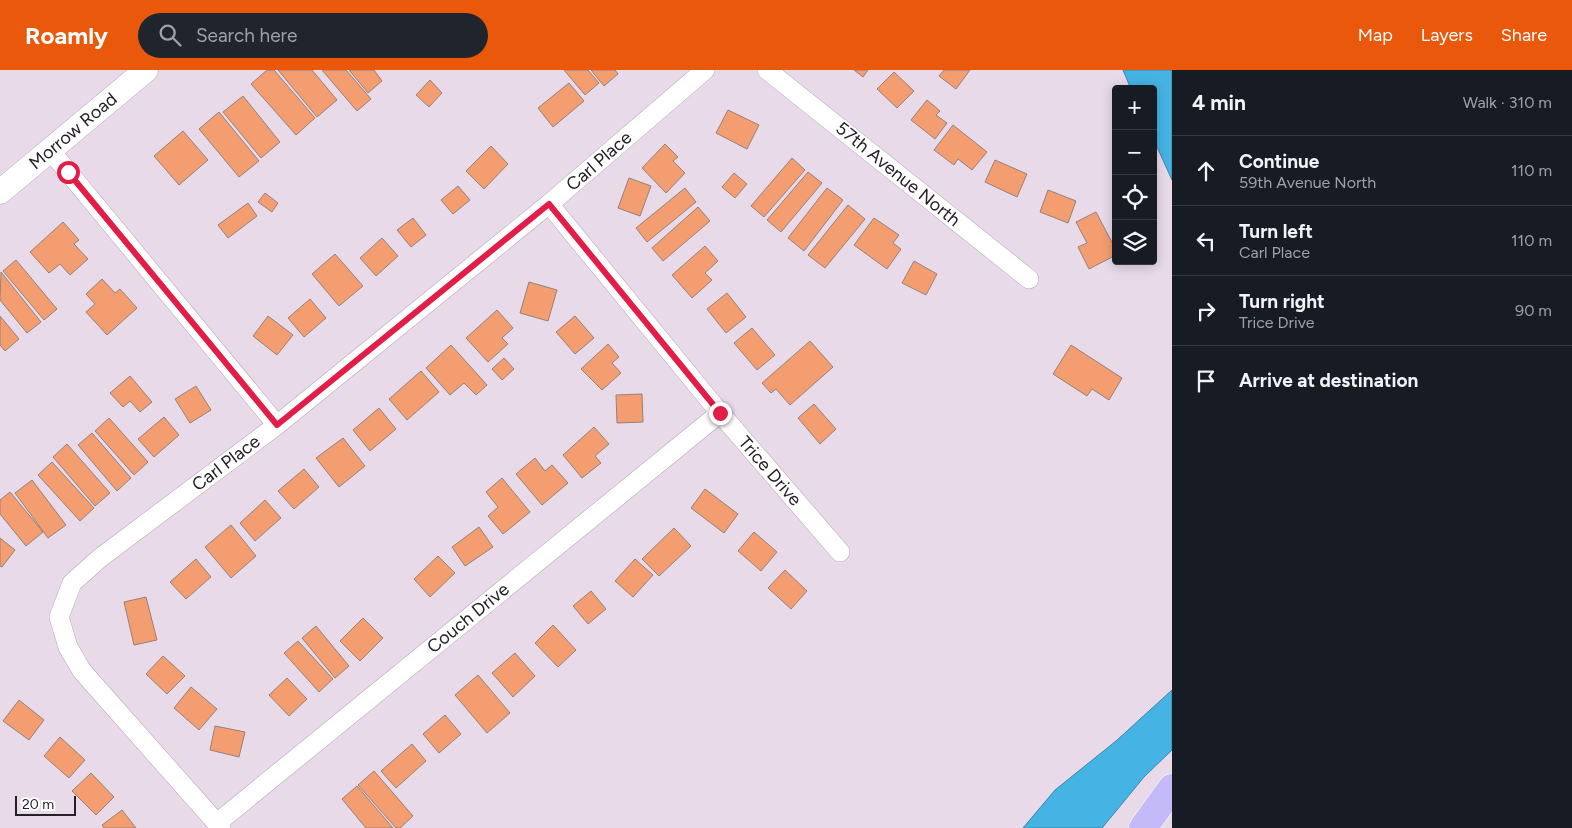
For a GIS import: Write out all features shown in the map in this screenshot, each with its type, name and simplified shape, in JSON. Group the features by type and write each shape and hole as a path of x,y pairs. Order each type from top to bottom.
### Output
{"highway":[{"path":"1143,828 1172,788"}],"street":[{"name":"Morrow Road","path":"0,192 146,70"},
{"name":"Carl Place","path":"219,826 82,671 68,647 59,617 72,584 100,558 277,425 549,204 705,70"},
{"name":"57th Avenue North","path":"767,70 1029,279"},
{"path":"50,150 277,425"},
{"name":"Trice Drive","path":"549,204 720,413 840,552"},
{"name":"Couch Drive","path":"219,826 720,413"}],"water":[{"path":"1123,70 1172,70 1172,180 1157,147 1157,85 1129,85"},
{"path":"1172,690 1172,750 1144,777 1102,828 1023,828 1055,790 1116,741"}],"building":[{"path":"267,70 274,70 315,118 296,135 251,84"},
{"path":"278,70 312,70 337,100 317,117"},
{"path":"322,70 346,70 371,99 357,111"},
{"path":"349,70 374,70 382,81 368,93"},
{"path":"564,70 588,70 599,83 585,95"},
{"path":"591,70 615,70 618,74 604,86"},
{"path":"854,70 868,70 863,77"},
{"path":"944,70 970,70 956,89 939,76"},
{"path":"894,72 914,91 897,108 877,89"},
{"path":"430,80 442,93 429,107 416,95"},
{"path":"569,83 584,101 553,127 538,108"},
{"path":"243,96 280,142 261,158 223,112"},
{"path":"927,100 940,111 936,115 947,123 935,139 911,120"},
{"path":"728,110 759,125 747,149 716,133"},
{"path":"219,112 259,161 239,177 199,129"},
{"path":"953,125 987,152 972,170 958,159 954,165 934,150"},
{"path":"183,131 208,160 179,185 154,156"},
{"path":"665,144 678,157 673,161 685,173 666,193 642,168"},
{"path":"491,146 508,164 484,189 466,171"},
{"path":"792,158 805,170 764,217 751,206"},
{"path":"995,160 1027,174 1017,197 985,182"},
{"path":"808,172 822,183 781,232 767,220"},
{"path":"734,173 747,184 735,198 722,187"},
{"path":"629,178 651,186 640,216 618,208"},
{"path":"458,186 470,200 453,214 441,200"},
{"path":"685,188 696,202 647,242 636,228"},
{"path":"827,188 843,200 804,251 788,238"},
{"path":"1048,190 1076,201 1068,223 1040,212"},
{"path":"265,193 278,203 272,212 258,202"},
{"path":"248,203 257,216 228,238 218,225"},
{"path":"848,205 865,219 825,268 808,255"},
{"path":"698,207 710,221 663,261 652,248"},
{"path":"1096,212 1112,242 1112,257 1089,269 1078,247 1087,243 1076,222"},
{"path":"413,218 426,235 411,247 397,230"},
{"path":"874,218 899,235 893,243 901,249 887,269 854,245"},
{"path":"63,222 79,240 74,244 88,259 70,275 60,264 49,273 30,252"},
{"path":"382,238 398,256 376,276 360,258"},
{"path":"705,246 718,261 705,273 712,280 692,298 672,275"},
{"path":"335,254 363,286 339,306 312,274"},
{"path":"16,260 57,309 44,320 3,271"},
{"path":"914,261 937,274 926,295 902,283"},
{"path":"1,272 41,322 27,333 0,300"},
{"path":"102,279 115,293 120,289 137,308 107,335 86,312 95,304 86,294"},
{"path":"529,282 557,290 548,321 520,313"},
{"path":"727,293 746,317 726,333 707,309"},
{"path":"310,299 326,318 304,337 288,318"},
{"path":"497,310 513,328 502,338 508,344 488,362 466,338"},
{"path":"0,316 19,339 5,351 0,345"},
{"path":"268,316 293,335 277,355 253,336"},
{"path":"575,316 594,338 575,354 556,332"},
{"path":"752,328 775,355 757,370 734,343"},
{"path":"810,341 833,367 790,405 776,389 771,393 762,383"},
{"path":"608,344 619,357 612,363 621,373 602,390 581,369"},
{"path":"451,345 487,385 476,395 464,383 450,395 426,368"},
{"path":"1071,345 1122,378 1109,400 1092,389 1087,396 1053,374"},
{"path":"504,358 514,369 502,380 492,369"},
{"path":"421,371 439,392 407,420 389,399"},
{"path":"130,376 152,402 140,412 130,401 123,407 110,393"},
{"path":"196,386 211,410 190,423 175,399"},
{"path":"642,394 643,422 617,423 616,395"},
{"path":"814,404 836,429 820,444 798,418"},
{"path":"379,408 396,429 370,451 353,430"},
{"path":"164,417 179,435 154,457 138,439"},
{"path":"109,418 148,462 134,475 95,431"},
{"path":"594,427 609,444 595,456 601,463 582,478 563,455"},
{"path":"92,433 131,478 117,491 78,445"},
{"path":"343,438 365,466 339,487 316,458"},
{"path":"67,444 110,493 95,506 53,457"},
{"path":"535,458 545,471 552,465 568,483 542,505 516,474"},
{"path":"52,462 94,508 80,521 38,475"},
{"path":"304,469 319,487 294,509 278,491"},
{"path":"502,478 530,512 503,534 488,516 498,507 486,492"},
{"path":"32,480 66,525 48,538 15,493"},
{"path":"705,489 738,514 724,533 691,508"},
{"path":"10,492 43,532 26,546 0,514 0,500"},
{"path":"265,500 281,518 255,541 240,523"},
{"path":"231,525 256,556 231,578 205,547"},
{"path":"479,527 493,547 465,566 452,547"},
{"path":"674,528 691,546 659,576 642,559"},
{"path":"754,532 777,552 761,571 738,551"},
{"path":"0,538 15,550 2,567 0,566"},
{"path":"438,556 455,573 430,597 414,579"},
{"path":"196,559 211,577 186,599 170,582"},
{"path":"635,559 653,575 633,597 615,581"},
{"path":"785,570 807,591 791,609 768,588"},
{"path":"591,591 606,609 588,624 573,606"},
{"path":"146,597 157,640 134,645 124,602"},
{"path":"363,618 383,638 360,661 340,641"},
{"path":"553,625 576,650 558,667 535,643"},
{"path":"316,626 349,666 335,678 302,638"},
{"path":"298,641 333,679 319,692 284,653"},
{"path":"515,653 535,676 513,697 492,673"},
{"path":"163,656 185,676 167,694 146,674"},
{"path":"478,675 510,713 487,733 455,695"},
{"path":"287,678 307,699 289,716 269,695"},
{"path":"191,687 217,709 199,730 174,708"},
{"path":"19,700 44,720 29,740 3,721"},
{"path":"445,715 461,734 439,753 423,734"},
{"path":"215,726 245,732 239,757 210,750"},
{"path":"60,737 85,760 69,778 44,756"},
{"path":"412,744 426,761 396,788 381,771"},
{"path":"374,771 413,816 400,828 396,828 358,785"},
{"path":"91,773 114,797 96,815 72,791"},
{"path":"357,786 393,828 366,828 342,799"},
{"path":"122,810 136,828 104,828 102,825"}],"route":[{"path":"68,172 277,425 549,204 720,413"}]}
